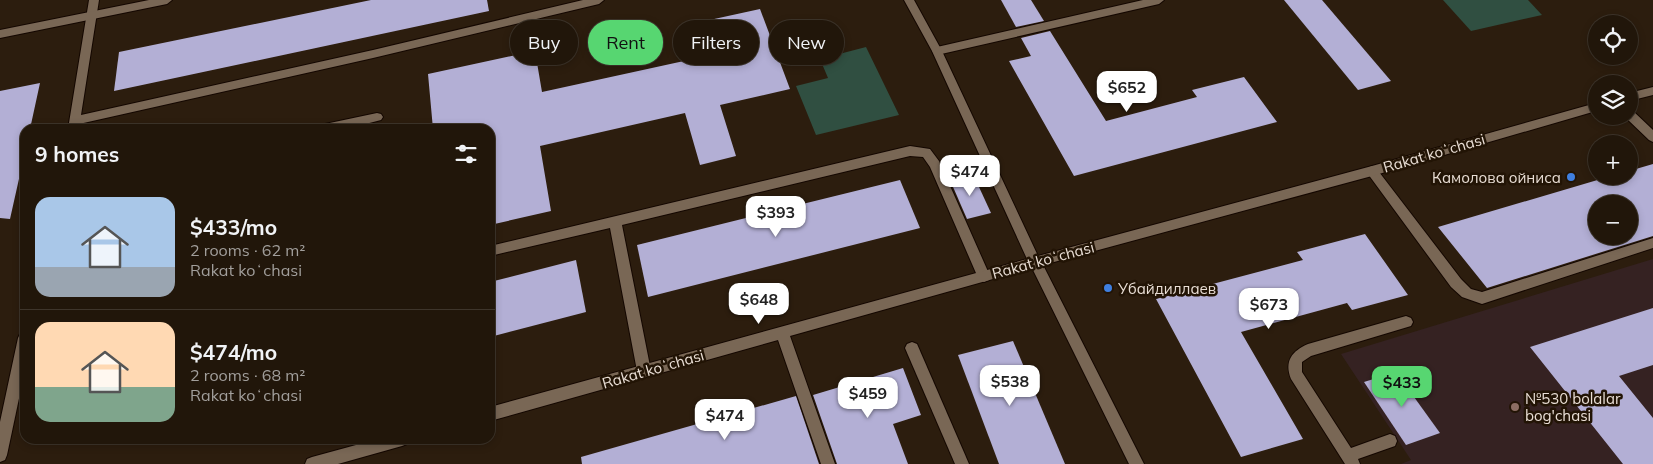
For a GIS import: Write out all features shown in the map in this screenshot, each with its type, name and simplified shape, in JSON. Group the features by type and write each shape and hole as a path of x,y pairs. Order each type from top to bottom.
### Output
{"street":[{"path":"73,124 94,0"},
{"path":"0,34 168,0"},
{"path":"77,124 363,56 568,3 599,0"},
{"path":"909,0 937,51 1035,262 1137,464"},
{"path":"937,51 1159,0"},
{"path":"1638,94 1653,90"},
{"name":"Rakat koʻchasi","path":"495,413 984,276 1372,171 1588,108"},
{"path":"347,124 377,117"},
{"path":"1638,123 1653,137"},
{"path":"495,250 910,150 926,152 935,164 984,276"},
{"path":"1372,171 1456,283 1467,293 1482,298 1653,243"},
{"path":"614,220 644,371"},
{"path":"1390,441 1350,460 1296,374 1293,366 1295,360 1302,352 1406,322"},
{"path":"782,333 828,464"},
{"path":"912,348 962,464"},
{"path":"0,455 20,373"},
{"path":"312,464 384,444"}],"shaded area":[{"name":"№530 bolalar bog'chasi","path":"1653,259 1653,464 1401,464 1411,460 1341,354"}],"green space":[{"path":"1443,0 1528,0 1542,15 1471,31"},
{"path":"866,47 899,115 816,135 796,86 828,78 823,65 844,65 844,53"}],"building":[{"path":"371,0 487,0 489,11 114,91 119,52"},
{"path":"1001,0 1031,0 1044,21 1016,27"},
{"path":"1284,0 1322,0 1391,81 1358,90"},
{"path":"760,9 769,33 769,65 781,65 790,89 720,105 736,156 700,165 685,113 540,146 551,211 495,224 495,124 433,124 428,74 510,56 510,65 537,65 542,92 673,63 673,65 759,65 759,20 710,20"},
{"path":"1050,31 1106,121 1197,97 1192,90 1244,77 1277,122 1074,176 1009,61 1031,56 1021,38"},
{"path":"40,83 31,124 20,124 20,174 10,219 0,218 0,91"},
{"path":"1653,164 1653,236 1638,241 1638,195 1588,195 1588,245 1624,245 1487,288 1438,227 1588,183 1588,185 1638,185 1638,168"},
{"path":"973,174 991,213 967,219 950,180"},
{"path":"900,180 920,228 648,297 637,245"},
{"path":"1365,234 1408,295 1352,310 1347,303 1241,332 1303,439 1241,457 1156,299 1303,260 1297,252"},
{"path":"576,260 586,312 495,336 495,281"},
{"path":"1653,308 1653,365 1619,376 1653,418 1653,464 1623,464 1530,347"},
{"path":"1013,341 1065,464 999,464 958,355"},
{"path":"903,368 921,415 893,424 908,464 837,464 813,395"},
{"path":"1396,372 1440,433 1406,445 1364,382"},
{"path":"796,396 819,464 582,464 581,457"}],"place":[{"name":"Камолова ойниса","path":"1571,177"},
{"name":"Убайдиллаев","path":"1108,288"},
{"name":"№530 bolalar bog'chasi","path":"1515,407"}]}
